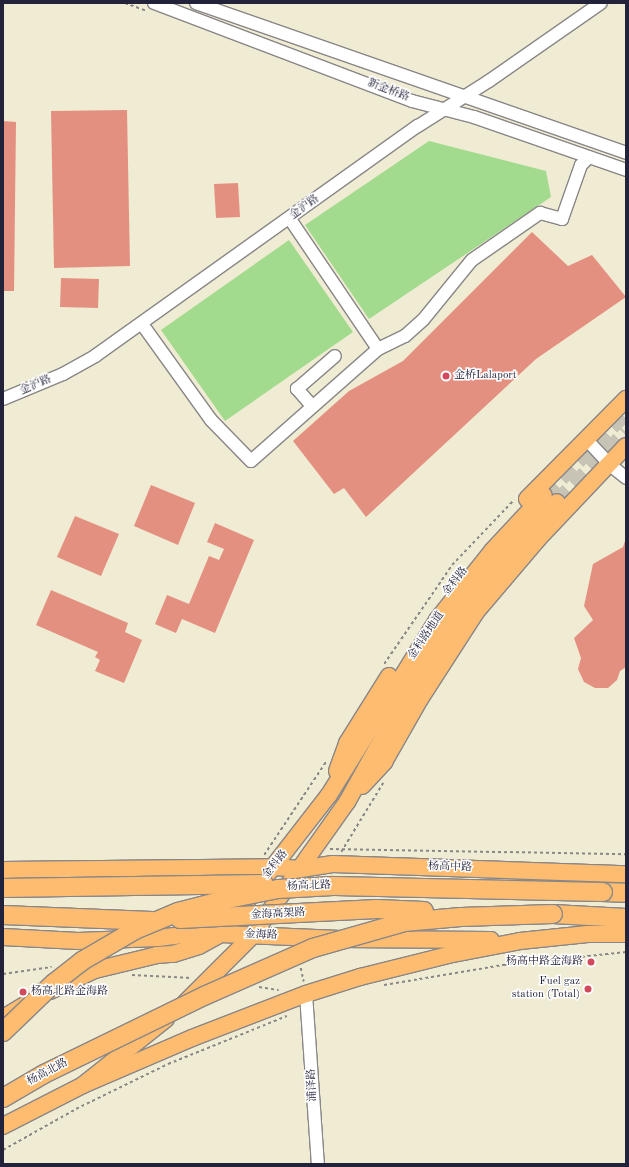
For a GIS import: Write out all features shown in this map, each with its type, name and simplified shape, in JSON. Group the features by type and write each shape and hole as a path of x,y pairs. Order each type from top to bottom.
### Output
{"highway":[{"path":"3,888 218,883 333,886"},
{"name":"杨高北路","path":"3,1032 54,983 82,961 135,930 178,912 228,899 278,889 333,886 626,893"},
{"name":"金海高架路","path":"3,915 150,921 377,909 553,914"},
{"path":"553,914 626,918"},
{"name":"杨高北路","path":"3,1098 44,1074 204,996 313,948 404,922 461,917 553,914"}],"main road":[{"name":"金科路","path":"329,795 347,743 414,634 493,534 626,400"},
{"name":"金科路","path":"252,936 301,870 347,802 384,762 420,699 476,612 537,540 626,446"},
{"name":"金科路地道","path":"365,752 437,620 492,551 550,498"},
{"name":"金科路","path":"347,802 365,752"},
{"name":"金科路","path":"221,934 329,795 365,752"},
{"name":"杨高中路","path":"274,867 301,870 333,864 626,874"},
{"path":"3,870 274,867"},
{"name":"金海路","path":"3,937 78,941 158,938 197,933 252,936 520,941"},
{"path":"3,1018 34,999 95,970 157,955 173,954 199,946 221,934"},
{"path":"3,1126 83,1085 206,1032 448,955 520,941 588,934 626,934"},
{"path":"83,1085 136,1044 209,980 252,936"}],"street":[{"name":"新金桥路","path":"154,3 412,101 474,117 626,170"},
{"name":"新金桥路","path":"196,3 626,153"},
{"name":"金沪路","path":"3,399 63,374 95,356 290,219 418,126 446,110 601,3"},
{"path":"142,324 211,420 251,461 378,349 405,336 423,320 472,260 540,213 562,219 581,164 589,157"},
{"path":"290,219 378,349"},
{"path":"312,406 296,389 335,356"},
{"path":"586,439 609,464 626,478"},
{"name":"浦泽路","path":"307,1001 318,1164"}],"path":[{"path":"345,847 384,780"},
{"path":"3,974 55,966"},
{"path":"128,975 166,975 209,980"},
{"path":"254,986 284,991"}],"green space":[{"path":"429,141 546,171 551,197 369,319 305,225"},
{"path":"289,240 353,332 225,421 161,330"}],"building":[{"path":"127,110 130,266 54,268 51,111"},
{"path":"3,121 16,122 14,291 3,291"},
{"path":"238,183 240,217 216,218 214,184"},
{"name":"金桥Lalaport","path":"532,232 568,266 592,255 626,297 536,359 366,517 344,488 334,494 293,441 349,391 403,361"},
{"path":"61,278 99,279 98,308 60,307"},
{"path":"151,485 195,503 178,545 134,526"},
{"path":"75,516 119,534 101,576 57,557"},
{"path":"215,523 254,540 215,633 182,619 176,633 155,624 167,595 189,604 209,556 219,560 224,549 207,542"},
{"path":"626,538 626,667 620,671 617,680 608,688 595,688 584,682 578,669 581,658 574,638 593,620 584,606 593,564 623,547"},
{"path":"51,590 128,623 125,632 142,640 124,683 95,671 100,660 95,657 98,652 36,625"}],"tunnel":[{"path":"544,495 626,412"},
{"path":"557,502 626,433"}],"place":[{"name":"金桥Lalaport","path":"446,376"},
{"name":"杨高中路金海路","path":"591,962"},
{"name":"Fuel gaz station (Total)","path":"588,989"},
{"name":"杨高北路金海路","path":"23,992"}]}
